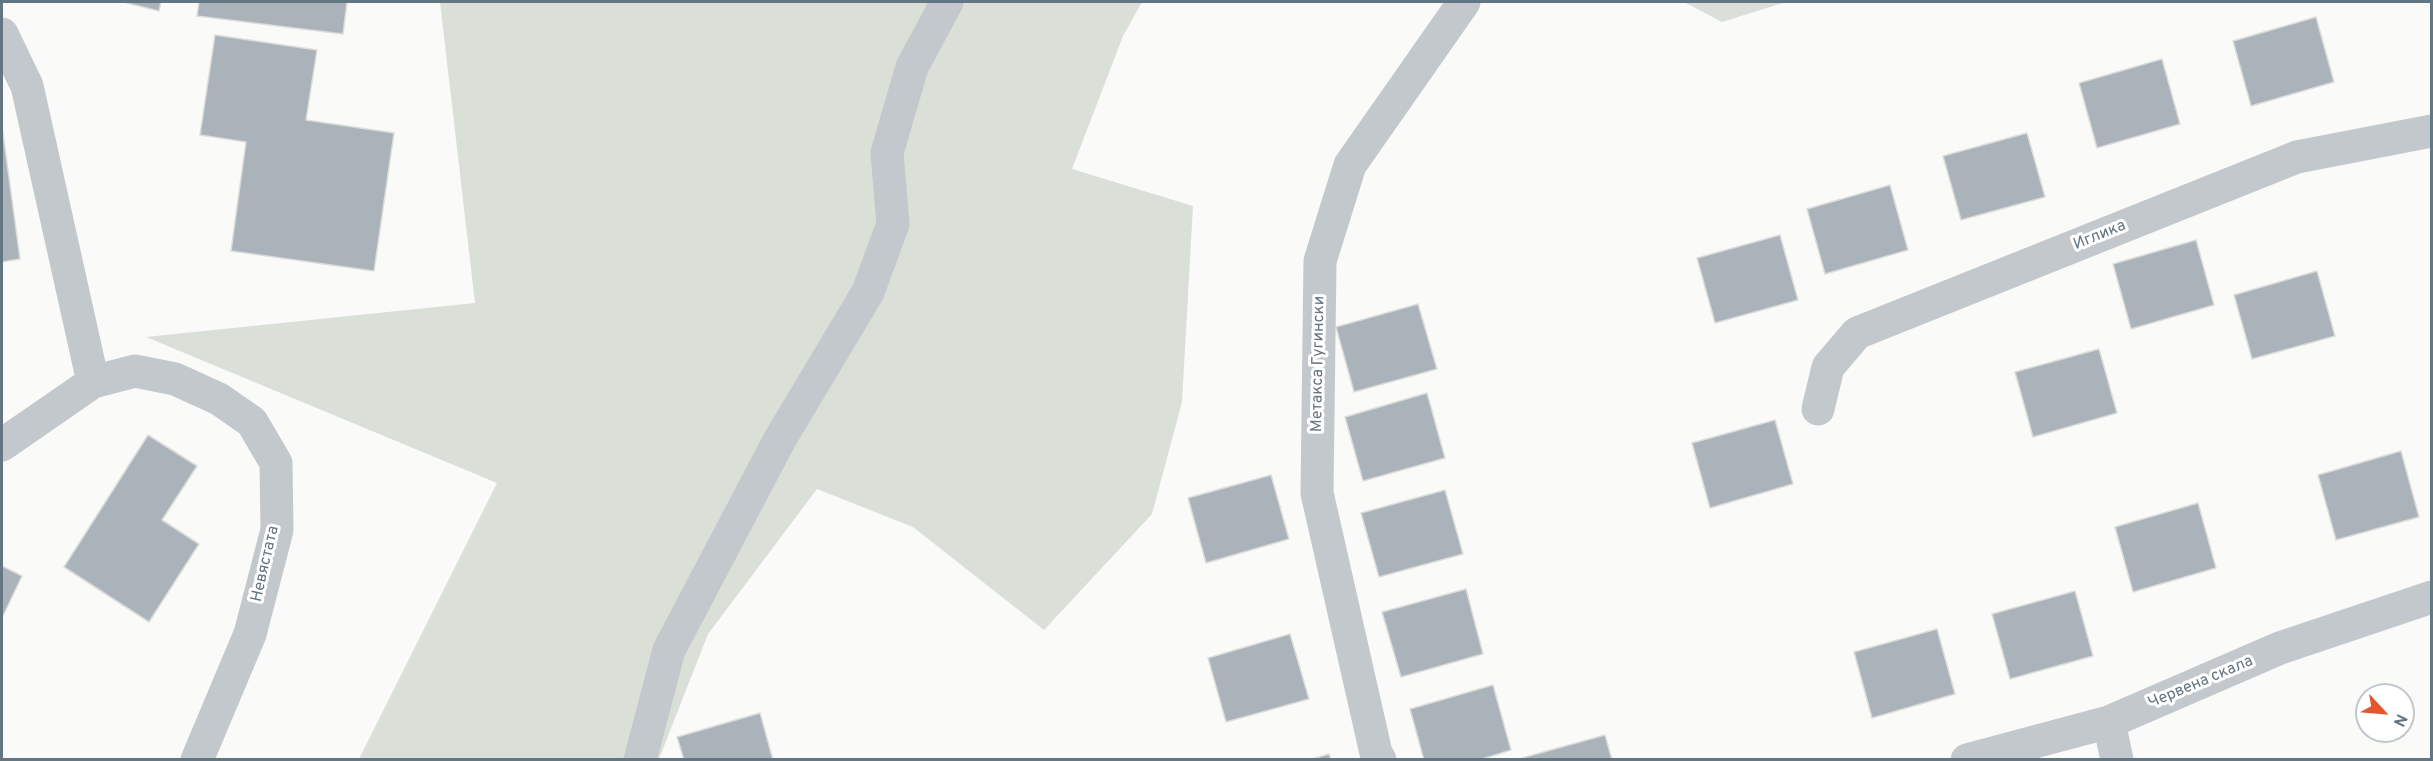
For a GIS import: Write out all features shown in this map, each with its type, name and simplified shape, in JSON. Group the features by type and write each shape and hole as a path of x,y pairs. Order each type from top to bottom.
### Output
{"street":[{"path":"640,759 669,650 780,439 868,292 894,224 887,153 912,67 947,2"},
{"name":"Метакса Гугински","path":"1380,759 1376,753 1317,493 1320,261 1350,165 1464,2"},
{"path":"2,34 27,86 93,382"},
{"name":"Иглика","path":"1818,409 1828,367 1857,333 2296,157 2432,131"},
{"name":"Невястата","path":"5,441 93,382 135,371 175,379 219,399 252,423 276,463 277,530 250,634 197,759"},
{"name":"Червена скала","path":"1967,759 2109,722 2280,648 2432,597"},
{"path":"2109,722 2117,759"}],"shaded area":[{"path":"440,2 1142,2 1123,36 1072,169 1193,206 1182,402 1152,514 1044,630 913,527 817,489 708,634 659,759 359,759 497,483 146,337 475,303"},
{"path":"1684,2 1786,2 1722,22"}],"building":[{"path":"123,2 161,2 159,11"},
{"path":"199,2 347,2 343,34 197,16"},
{"path":"2316,17 2334,82 2251,106 2233,41"},
{"path":"215,35 317,50 306,120 394,133 374,271 231,251 246,142 200,135"},
{"path":"2162,59 2180,124 2097,148 2079,83"},
{"path":"2,126 20,259 2,262"},
{"path":"2027,133 2045,197 1961,220 1943,156"},
{"path":"1890,185 1908,250 1825,274 1807,209"},
{"path":"1780,235 1798,300 1715,323 1697,258"},
{"path":"2196,240 2214,305 2131,329 2113,264"},
{"path":"2317,271 2335,336 2252,359 2234,295"},
{"path":"1418,304 1437,369 1354,392 1336,327"},
{"path":"2099,349 2117,413 2033,437 2015,372"},
{"path":"1427,393 1445,458 1363,481 1345,417"},
{"path":"1775,420 1793,484 1710,508 1692,443"},
{"path":"148,435 197,466 162,520 199,544 149,622 64,567"},
{"path":"2401,451 2419,517 2336,540 2318,475"},
{"path":"1271,475 1289,539 1206,563 1188,498"},
{"path":"1445,490 1463,554 1379,577 1361,513"},
{"path":"2198,503 2216,568 2133,592 2115,527"},
{"path":"2,566 22,576 2,618"},
{"path":"1466,589 1483,654 1401,677 1382,612"},
{"path":"2075,591 2093,656 2010,679 1992,614"},
{"path":"1937,629 1955,694 1872,718 1854,652"},
{"path":"1290,634 1309,699 1226,722 1208,658"},
{"path":"1493,685 1511,750 1479,760 1424,760 1410,709"},
{"path":"760,713 773,760 684,760 677,737"},
{"path":"1605,735 1612,760 1522,760 1522,758"},
{"path":"1329,754 1331,760 1309,760"}]}
